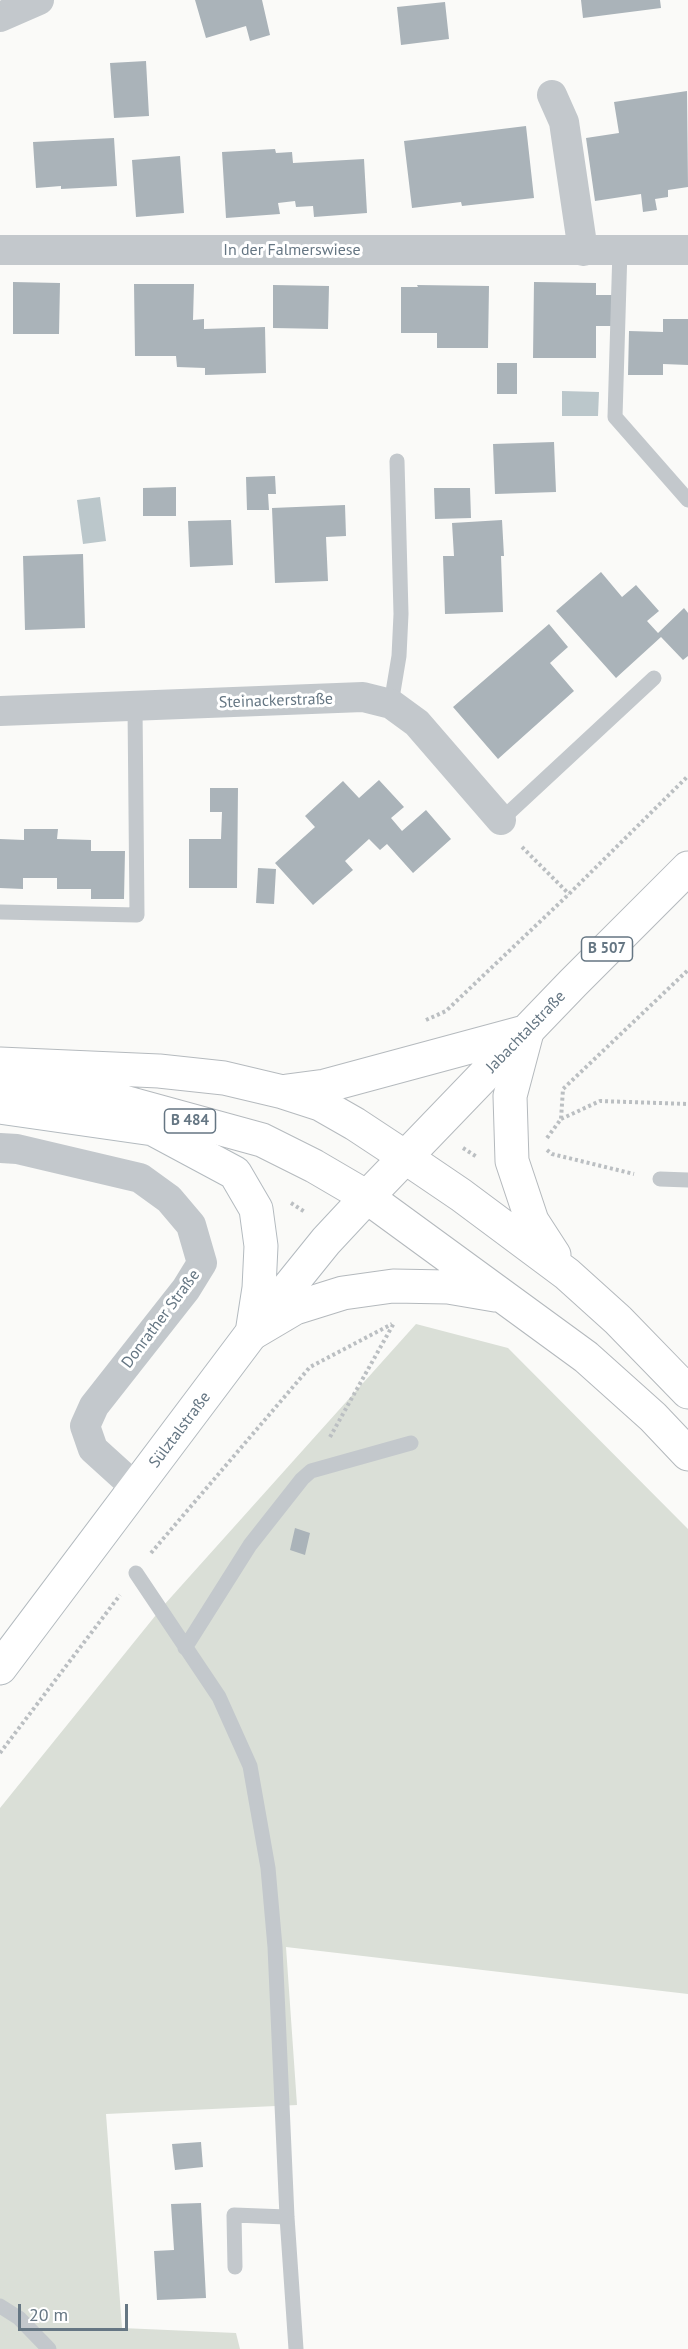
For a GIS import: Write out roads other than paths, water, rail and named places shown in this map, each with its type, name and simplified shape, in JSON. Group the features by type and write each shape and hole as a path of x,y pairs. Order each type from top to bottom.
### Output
{"main road":[{"name":"Jabachtalstraße","path":"366,1197 688,868"},
{"path":"283,1092 325,1086 527,1032 510,1096 512,1161 532,1221 567,1274"},
{"path":"0,1064 180,1073 224,1078 283,1092 320,1104 355,1124 471,1202 567,1274 618,1320 688,1392"},
{"name":"B 484","path":"0,1088 98,1095 262,1140 314,1166 366,1197"},
{"path":"0,1107 153,1129 235,1173 256,1209 261,1246 259,1288 251,1334"},
{"path":"366,1197 586,1357 653,1417 688,1454"},
{"name":"Sülztalstraße","path":"0,1668 251,1334 326,1241 366,1197"},
{"path":"251,1334 295,1308 343,1293 393,1286 448,1287 503,1297"}],"street":[{"path":"0,17 39,0"},
{"path":"552,95 564,122 583,251"},
{"name":"In der Falmerswiese","path":"0,250 688,250"},
{"name":"Steinackerstraße","path":"0,711 363,697 391,704 417,723 501,820"},
{"name":"Donrather Straße","path":"0,1148 17,1149 140,1178 169,1200 191,1225 202,1263 186,1289 94,1406 85,1426 93,1449 136,1488"}],"lane":[{"path":"620,249 615,417 688,500"},
{"path":"391,704 399,656 401,614 397,461"},
{"path":"501,820 654,678"},
{"path":"0,912 137,915 135,707"},
{"path":"660,1179 688,1180"},
{"path":"185,1648 250,1545 302,1479 311,1472 411,1443"},
{"path":"136,1574 219,1697 250,1766 267,1868 275,1947 287,2217 296,2349"},
{"path":"235,2267 234,2215 287,2217"},
{"path":"0,2306 19,2318 50,2349"}]}
